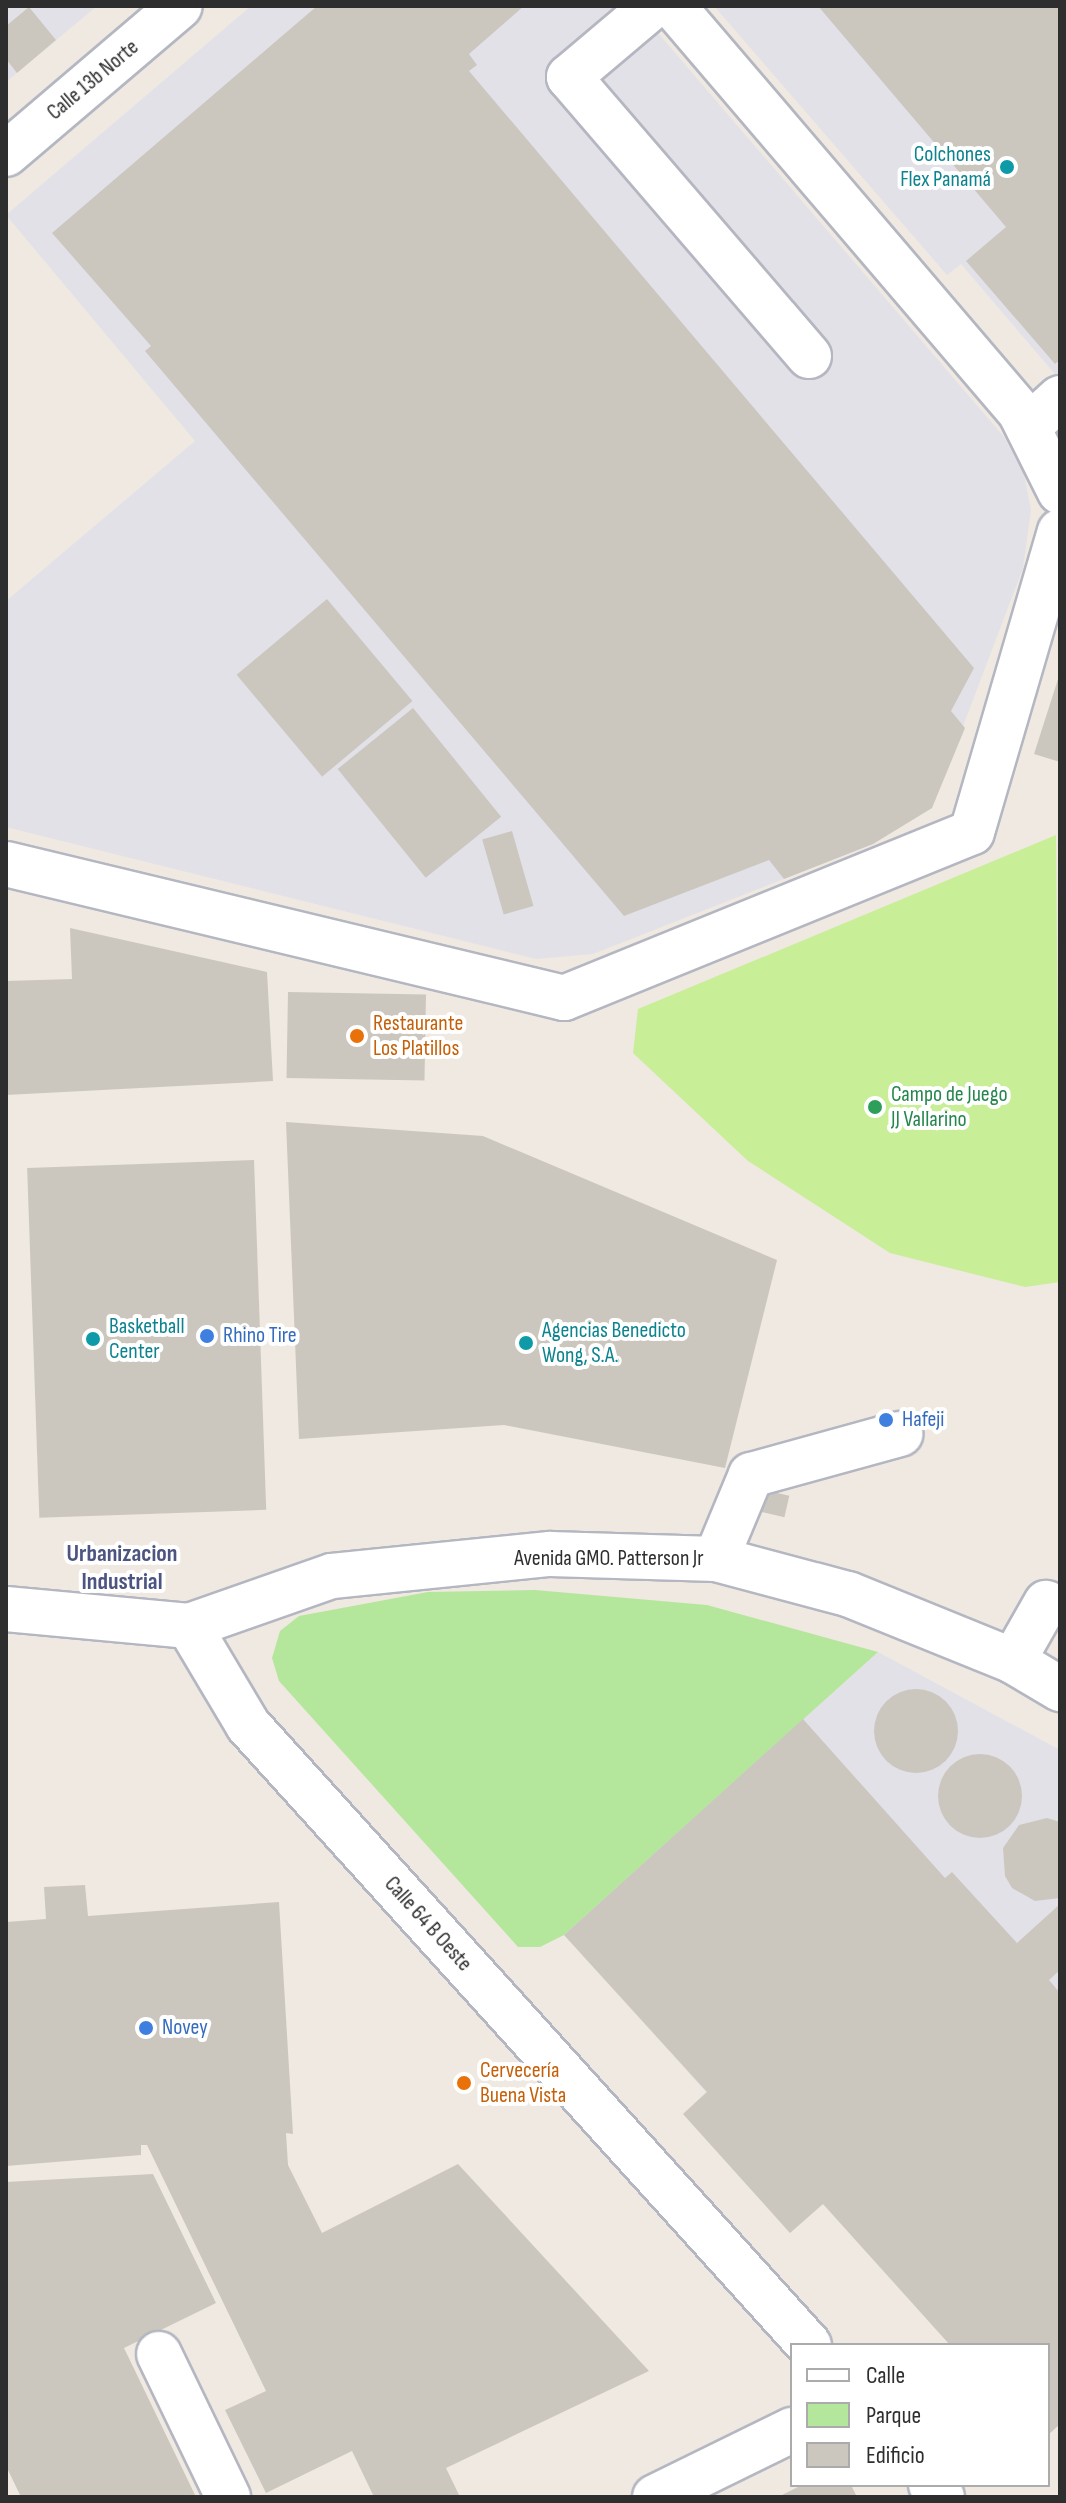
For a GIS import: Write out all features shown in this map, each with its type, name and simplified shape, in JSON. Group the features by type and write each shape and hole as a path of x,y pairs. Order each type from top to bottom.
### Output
{"street":[{"name":"Calle 13b Norte","path":"6,154 180,6"},
{"path":"653,6 569,77 809,356"},
{"path":"673,6 1020,412 1060,492"},
{"path":"1028,427 1060,398"},
{"path":"6,864 564,998 972,832 1060,532"},
{"path":"716,1559 751,1475 900,1434"},
{"name":"Avenida GMO. Patterson Jr","path":"189,1626 332,1576 550,1554 716,1559 848,1594 1013,1661 1060,1689"},
{"path":"1013,1661 1046,1603"},
{"path":"6,1609 189,1626"},
{"name":"Calle 64 B Oeste","path":"189,1626 248,1725 807,2343"},
{"path":"159,2354 228,2497"},
{"path":"655,2497 790,2431"}],"shaded area":[{"path":"6,6 97,6 6,82"},
{"path":"251,6 635,6 1004,437 1024,474 1031,510 1023,568 932,808 873,844 593,954 536,959 6,827 6,601 195,441 6,215"},
{"name":"Colchones Flex Panamá","path":"714,6 1060,6 1060,380 961,264 947,275"},
{"path":"878,1652 1060,1750 1060,2424 1050,2433 1050,2343 948,2343 823,2204 790,2233 683,2114 706,2092 564,1935"}],"green space":[{"name":"Campo de Juego JJ Vallarino","path":"1056,835 1060,1282 1025,1287 890,1253 748,1161 633,1053 638,1009"},
{"path":"535,1590 707,1605 878,1652 564,1935 540,1947 518,1947 279,1681 272,1658 280,1631 299,1616 428,1592"}],"building":[{"path":"317,6 524,6 469,54 477,65 469,71 974,668 951,711 965,728 932,808 873,844 784,879 769,860 624,916 145,351 151,346 52,233"},
{"name":"Colchones Flex Panamá","path":"818,6 1060,6 1060,360 1055,364 966,261 1006,227"},
{"path":"29,7 56,40 17,73 6,59 6,26"},
{"path":"327,599 412,701 322,777 237,675"},
{"path":"1060,676 1060,762 1034,754"},
{"path":"413,708 501,817 426,878 338,769"},
{"path":"512,831 533,906 504,915 482,840"},
{"path":"70,928 267,972 273,1081 6,1095 6,981 72,979"},
{"name":"Restaurante Los Platillos","path":"288,992 426,994 424,1080 286,1078"},
{"name":"Agencias Benedicto Wong, S.A.","path":"286,1122 483,1136 777,1260 725,1468 504,1425 299,1439"},
{"path":"254,1160 266,1510 39,1518 27,1168"},
{"path":"764,1490 789,1496 784,1517 759,1511"},
{"path":"916,1689 939,1696 951,1708 958,1731 951,1754 939,1766 916,1773 893,1766 881,1754 874,1731 881,1708 893,1696"},
{"path":"803,1719 945,1878 952,1872 1017,1943 1060,1904 1060,1970 1049,1980 1060,1993 1060,2424 1050,2433 1050,2343 948,2343 823,2204 790,2233 683,2114 707,2092 564,1935"},
{"path":"980,1754 1003,1761 1015,1773 1022,1796 1015,1819 1003,1831 980,1838 957,1831 945,1819 938,1796 945,1773 957,1761"},
{"path":"1047,1818 1060,1822 1060,1898 1035,1901 1012,1888 1005,1876 1003,1848 1019,1825"},
{"path":"85,1885 88,1916 279,1902 293,2134 286,2133 288,2165 322,2233 458,2164 649,2371 446,2468 460,2497 374,2497 352,2451 266,2493 225,2410 266,2391 147,2145 141,2145 141,2155 6,2166 6,1922 46,1919 44,1887"},
{"path":"153,2174 216,2303 124,2348 196,2497 21,2497 6,2466 6,2182"},
{"path":"798,2487 852,2487 857,2497 778,2497"}],"place":[{"name":"Colchones Flex Panamá","path":"1007,167"},
{"name":"Restaurante Los Platillos","path":"357,1036"},
{"name":"Campo de Juego JJ Vallarino","path":"875,1107"},
{"name":"Rhino Tire","path":"207,1336"},
{"name":"Basketball Center","path":"93,1339"},
{"name":"Agencias Benedicto Wong, S.A.","path":"526,1343"},
{"name":"Hafeji","path":"886,1420"},
{"name":"Novey","path":"146,2028"},
{"name":"Cervecería Buena Vista","path":"464,2083"}],"district":[{"name":"Urbanizacion Industrial","path":"122,1568"}]}
